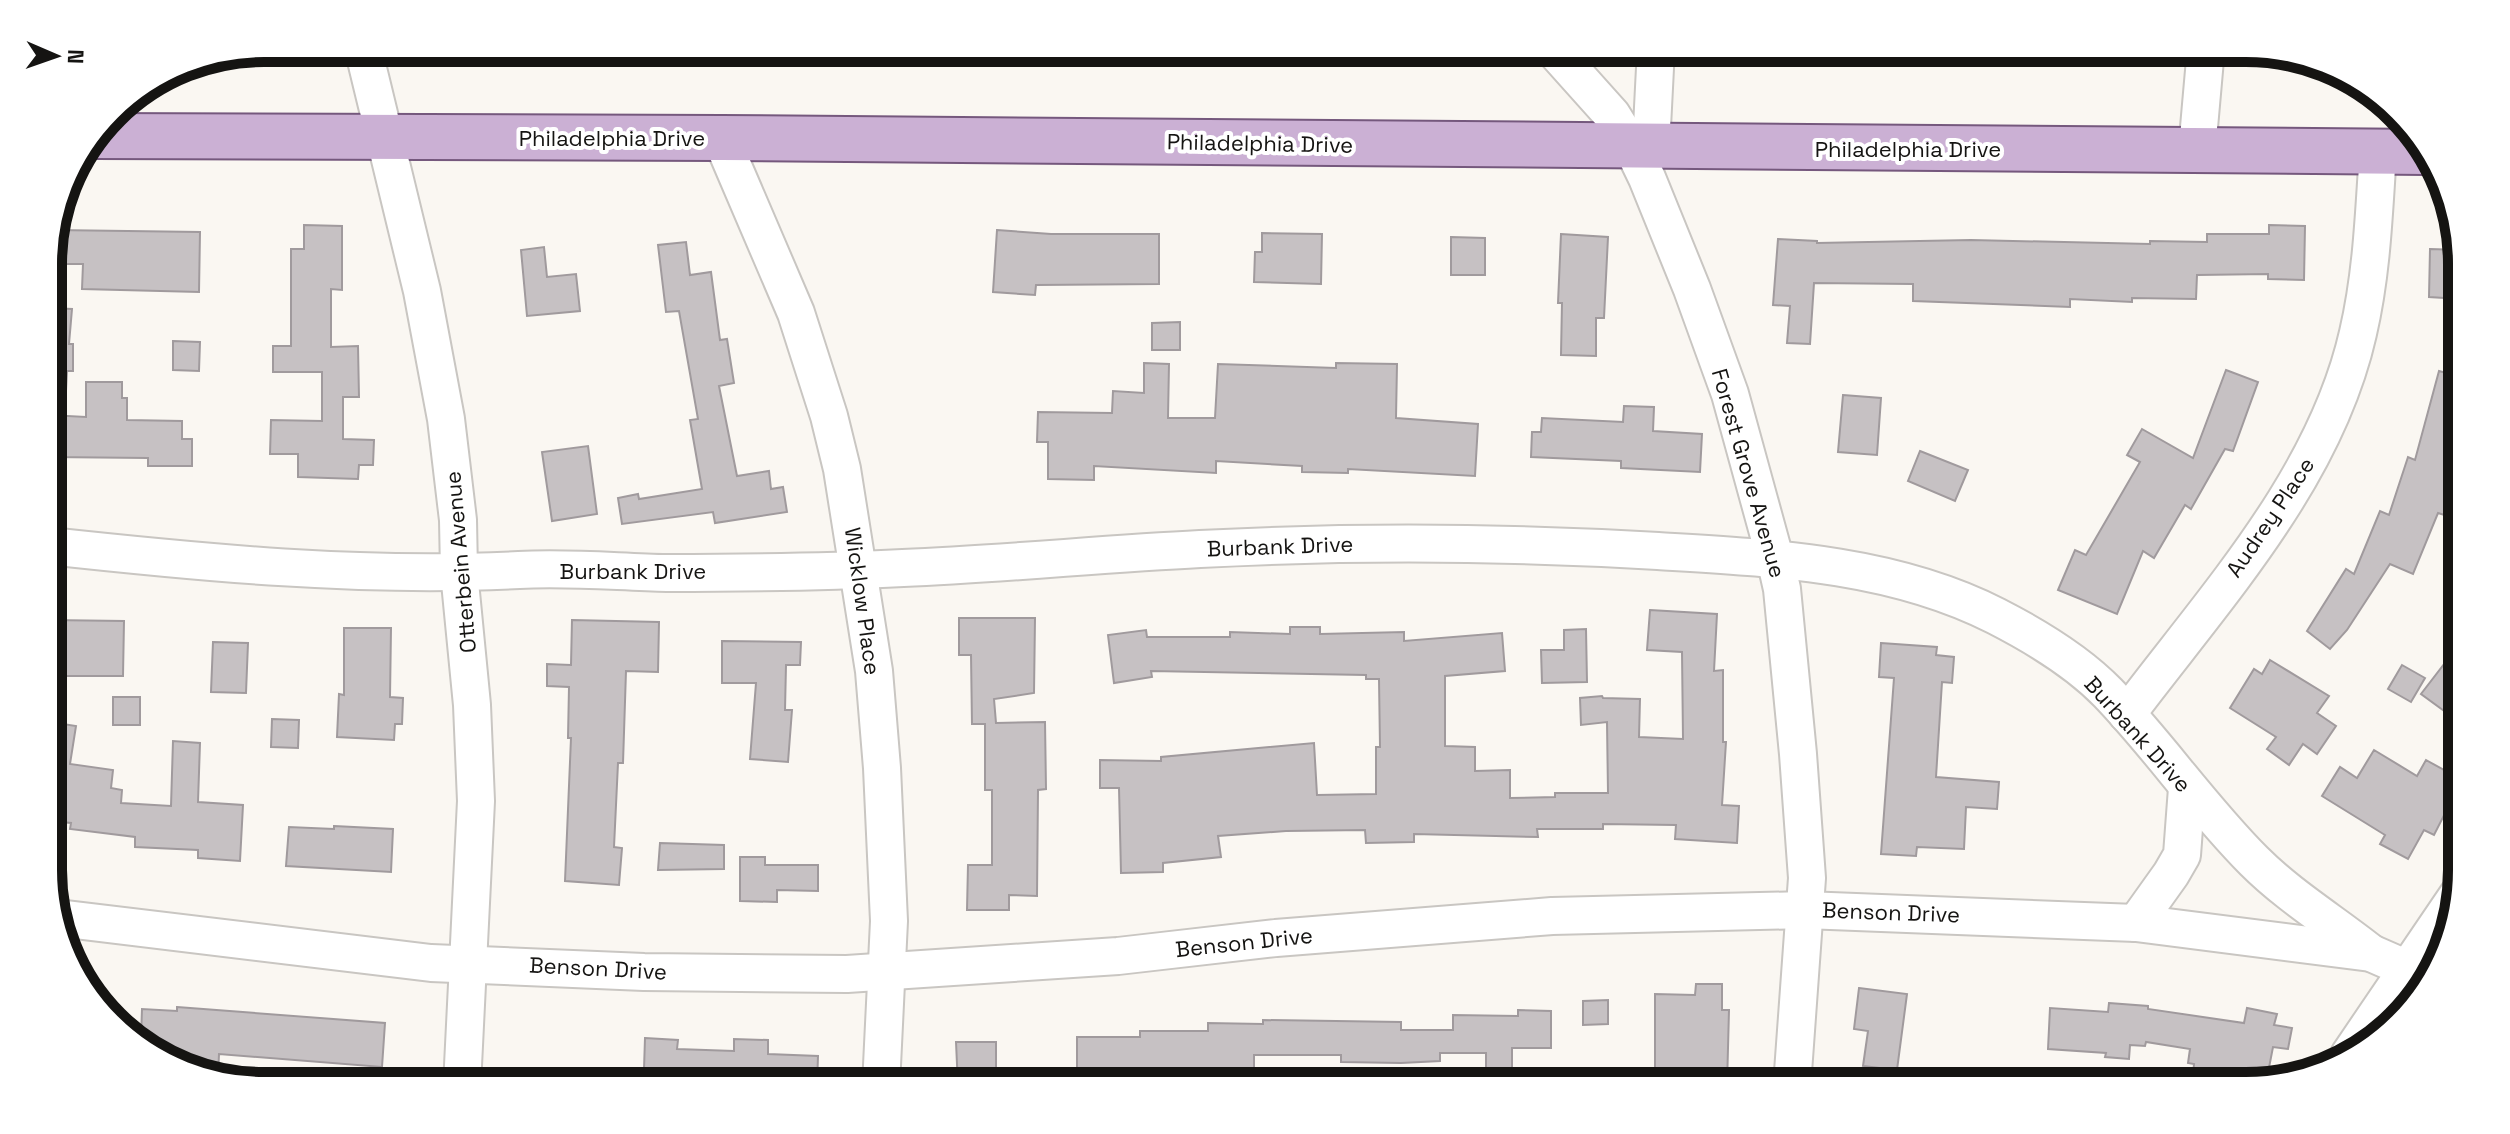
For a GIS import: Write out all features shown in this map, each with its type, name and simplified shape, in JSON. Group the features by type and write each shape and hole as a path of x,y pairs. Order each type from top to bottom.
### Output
{"main road":[{"name":"Philadelphia Drive","path":"108,136 2413,152"}],"street":[{"name":"Otterbein Avenue","path":"367,62 422,291 446,419 458,520 476,801 463,1072"},
{"name":"Forest Grove Avenue","path":"1565,62 1642,147 1730,394 1775,558 1782,589 1807,878 1793,1072"},
{"path":"1642,147 1654,62"},
{"path":"2197,150 2205,62"},
{"name":"Wicklow Place","path":"721,138 740,187 764,235 813,364 842,469 874,671 882,768 889,921 882,1072"},
{"name":"Audrey Place","path":"2127,714 2276,516 2327,425 2359,332 2371,263 2378,151"},
{"name":"Burbank Drive","path":"62,547 145,556 411,573 516,570 669,573 859,570 1212,548 1451,542 1775,558 1879,575 1923,586 1969,603 2028,634 2071,662 2104,688 2187,788 2254,861 2371,953"},
{"path":"2136,923 2182,855 2187,788"},
{"name":"Benson Drive","path":"71,928 400,959 644,972 847,974 1118,956 1290,937 1537,917 1805,910 2136,923 2371,953 2417,973"},
{"path":"2372,1027 2417,973 2437,934"}],"building":[{"path":"304,225 342,226 342,290 331,289 331,347 358,346 359,397 343,397 343,439 374,440 373,465 359,465 358,479 298,477 298,454 270,454 271,420 322,421 322,372 273,372 273,346 291,346 291,249 304,249"},
{"path":"2269,225 2305,226 2304,280 2268,279 2268,274 2197,275 2196,299 2132,298 2132,302 2070,299 2070,307 1913,301 1913,284 1814,283 1810,344 1787,343 1790,306 1773,305 1778,239 1817,243 1971,240 2150,244 2150,241 2207,242 2207,234 2269,234"},
{"path":"66,230 200,232 199,292 82,289 83,264 62,264"},
{"path":"997,230 1051,234 1159,234 1159,284 1036,285 1035,295 993,292"},
{"path":"1262,233 1322,234 1321,284 1254,282 1255,252 1262,252"},
{"path":"1561,234 1608,237 1604,318 1596,318 1596,356 1561,355 1562,303 1558,303"},
{"path":"1451,237 1485,238 1485,275 1451,275"},
{"path":"686,242 690,275 711,272 720,340 727,339 734,383 719,386 737,476 769,471 771,489 783,487 787,512 715,523 713,512 622,524 618,498 638,494 639,499 702,489 690,420 698,419 679,311 666,312 658,245"},
{"path":"544,247 547,277 576,274 580,311 527,316 521,250"},
{"path":"2430,249 2447,250 2448,298 2429,297"},
{"path":"62,309 72,309 69,344 73,344 73,371 67,371 66,391 62,391"},
{"path":"1180,322 1180,350 1152,350 1152,323"},
{"path":"173,341 200,342 199,371 173,370"},
{"path":"1144,363 1169,364 1168,418 1215,418 1218,364 1336,368 1336,363 1397,364 1396,418 1478,424 1475,476 1348,469 1348,473 1302,472 1302,466 1216,461 1216,473 1094,466 1094,480 1048,479 1048,442 1037,442 1038,412 1112,413 1113,391 1144,393"},
{"path":"2226,370 2258,382 2233,451 2225,449 2191,509 2185,505 2154,558 2143,551 2117,614 2058,590 2075,550 2086,555 2140,462 2127,455 2142,429 2193,458"},
{"path":"2439,371 2448,373 2448,516 2438,513 2413,574 2390,564 2347,630 2330,649 2307,631 2346,569 2354,574 2380,511 2389,515 2408,457 2415,460"},
{"path":"86,382 122,382 122,398 127,398 127,420 182,421 182,439 192,439 192,466 148,466 148,458 62,457 62,416 86,417"},
{"path":"1843,395 1881,398 1877,455 1838,452"},
{"path":"1624,406 1654,407 1653,431 1702,434 1700,472 1621,468 1621,461 1531,457 1532,432 1541,432 1542,418 1623,422"},
{"path":"588,446 597,514 552,521 542,452"},
{"path":"1920,451 1968,470 1955,501 1908,481"},
{"path":"1650,610 1717,614 1714,671 1723,670 1723,742 1726,742 1722,805 1739,806 1737,843 1675,839 1676,825 1603,824 1603,829 1537,829 1538,837 1414,834 1414,842 1366,843 1365,830 1286,831 1218,836 1221,857 1163,863 1163,872 1121,873 1119,788 1100,788 1100,760 1161,761 1161,757 1314,743 1317,795 1376,794 1376,747 1380,747 1379,679 1366,679 1366,675 1151,671 1152,677 1114,683 1108,635 1146,630 1147,637 1230,637 1230,632 1290,634 1290,627 1320,627 1320,634 1404,632 1404,641 1502,633 1505,671 1445,676 1445,746 1475,747 1475,771 1510,770 1510,798 1555,797 1555,793 1608,793 1607,722 1581,725 1580,698 1640,699 1639,737 1683,739 1682,652 1647,650"},
{"path":"959,618 1035,618 1034,693 994,699 996,723 1045,722 1046,789 1038,790 1037,896 1009,895 1009,910 967,910 968,865 992,865 992,790 985,790 985,724 972,724 971,655 959,655"},
{"path":"62,620 124,621 123,676 62,676"},
{"path":"572,620 659,622 658,672 626,671 623,763 618,763 614,847 622,848 619,885 565,881 571,738 568,738 569,687 547,686 547,664 571,665"},
{"path":"344,628 391,628 390,697 403,698 402,724 395,724 394,740 337,737 339,694 344,695"},
{"path":"1586,629 1587,682 1542,683 1541,650 1564,650 1564,630"},
{"path":"722,641 801,642 800,665 786,665 785,710 792,710 788,762 750,759 756,683 722,683"},
{"path":"213,642 248,643 246,693 211,692"},
{"path":"1881,643 1937,647 1936,655 1954,657 1952,683 1942,682 1936,777 1999,782 1997,809 1966,807 1964,849 1917,847 1916,856 1881,854 1894,678 1879,677"},
{"path":"2448,659 2448,714 2421,694"},
{"path":"2270,660 2329,696 2317,713 2336,726 2317,754 2303,744 2289,765 2267,749 2276,737 2230,708 2254,669 2262,674"},
{"path":"2402,665 2425,678 2411,702 2388,689"},
{"path":"113,697 140,697 140,725 113,725"},
{"path":"272,719 299,720 298,748 271,747"},
{"path":"62,724 76,726 70,764 113,770 111,788 122,790 121,803 171,806 173,741 200,743 198,802 243,805 240,861 198,858 198,850 135,847 135,837 70,829 71,823 62,822"},
{"path":"2374,750 2417,776 2426,760 2448,772 2448,808 2434,835 2424,830 2408,859 2380,844 2385,835 2322,796 2340,767 2357,778"},
{"path":"334,826 393,829 391,872 286,866 289,827 334,829"},
{"path":"660,843 724,845 724,869 658,870"},
{"path":"740,857 765,857 765,865 818,865 818,891 777,890 777,902 740,901"},
{"path":"1696,984 1722,984 1722,1010 1729,1010 1727,1072 1655,1072 1655,994 1695,995"},
{"path":"1859,988 1907,994 1897,1070 1863,1066 1868,1031 1854,1029"},
{"path":"1608,1000 1608,1024 1583,1025 1583,1001"},
{"path":"2109,1003 2148,1006 2148,1009 2244,1023 2247,1008 2277,1014 2274,1025 2292,1028 2288,1049 2273,1047 2268,1071 2259,1072 2193,1072 2194,1064 2188,1063 2190,1049 2146,1042 2145,1046 2130,1045 2129,1059 2105,1057 2106,1053 2048,1049 2050,1008 2108,1012"},
{"path":"177,1007 385,1023 382,1067 219,1054 218,1066 212,1065 187,1057 141,1030 142,1009 177,1011"},
{"path":"1518,1010 1551,1011 1551,1048 1512,1048 1512,1072 1486,1072 1486,1053 1440,1053 1440,1061 1401,1063 1341,1062 1341,1055 1254,1055 1254,1072 1077,1072 1077,1037 1140,1037 1140,1031 1208,1031 1208,1023 1263,1024 1263,1020 1401,1022 1401,1030 1453,1030 1453,1015 1518,1016"},
{"path":"645,1038 678,1040 677,1049 734,1051 734,1039 768,1040 768,1054 818,1056 817,1072 644,1069"},
{"path":"956,1042 996,1042 996,1072 957,1072"}]}
